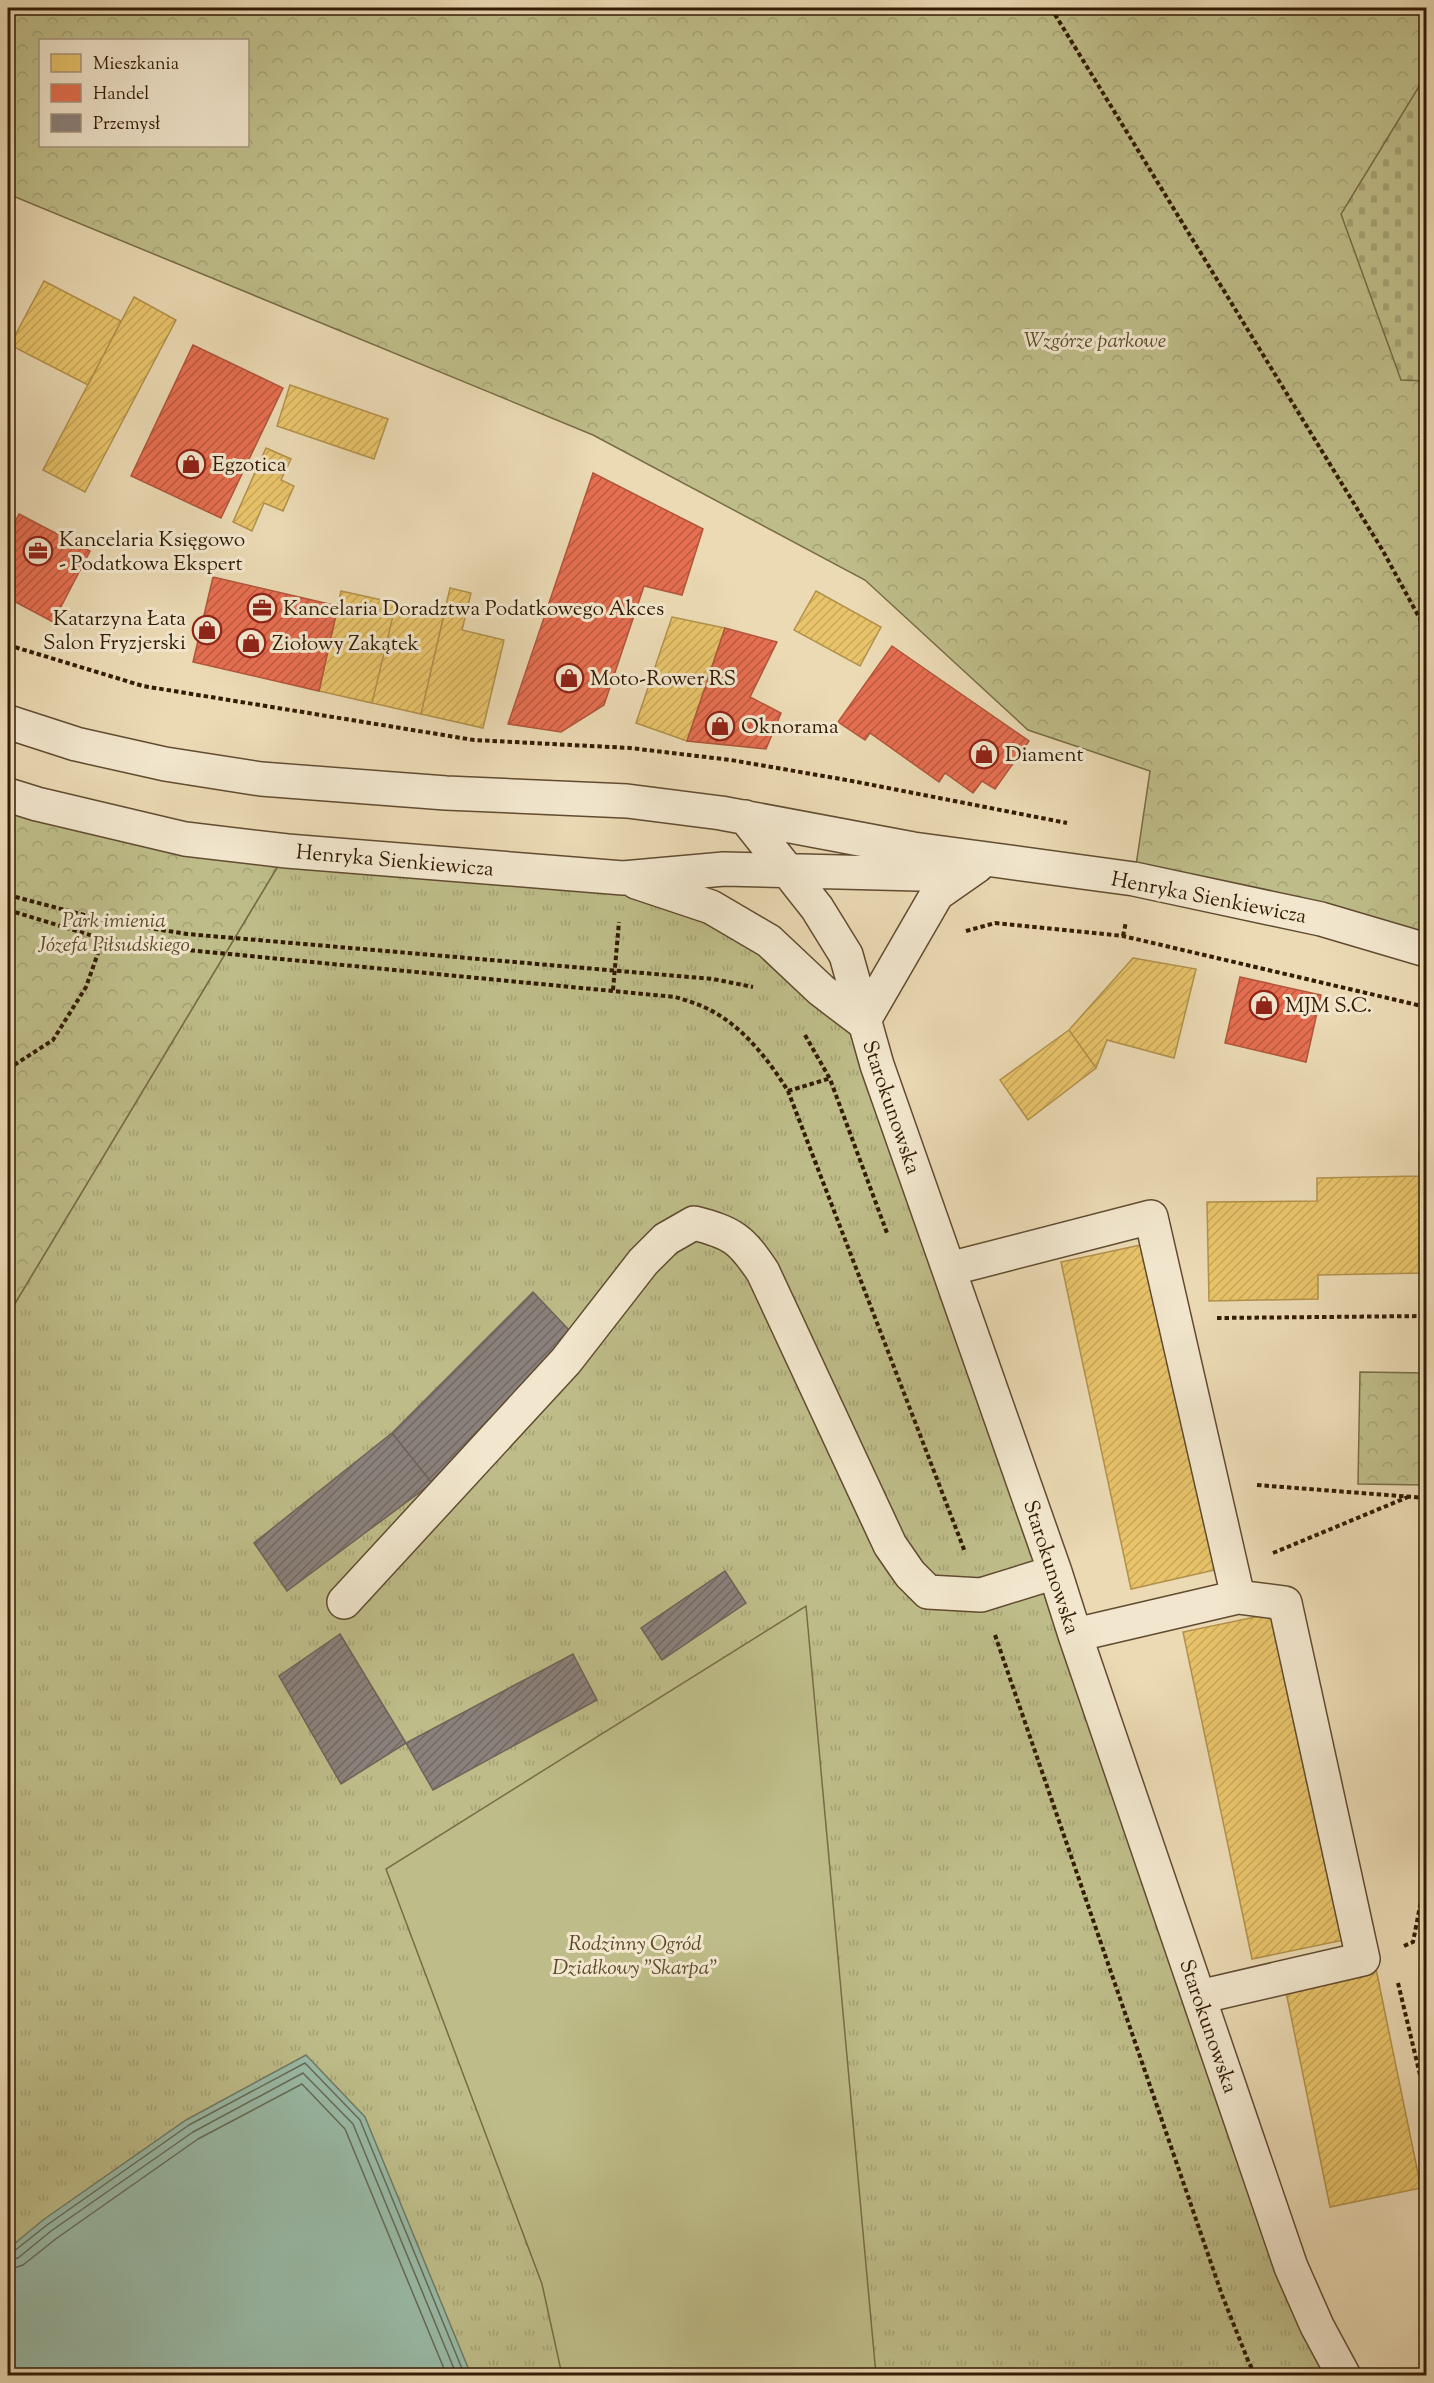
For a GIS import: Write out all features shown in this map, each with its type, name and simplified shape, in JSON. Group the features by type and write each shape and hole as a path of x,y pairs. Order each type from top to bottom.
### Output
{"street":[{"name":"Henryka Sienkiewicza","path":"8,722 98,749 165,764 261,779 446,793 627,801 745,817 913,849 1134,879 1321,919 1426,950"},
{"name":"Henryka Sienkiewicza","path":"8,795 185,839 298,852 623,878 724,868 918,874 987,859"},
{"path":"745,817 817,908 846,955 863,1022"},
{"path":"863,1022 937,894 987,859"},
{"name":"Starokunowska","path":"623,878 711,907 770,941 821,990 863,1022 1055,1572 1291,2267 1317,2326 1344,2376"},
{"path":"949,1269 1150,1217 1234,1584"},
{"path":"344,1602 566,1361 644,1262 666,1239 694,1223 722,1230 746,1246 763,1272 890,1545 910,1574 928,1592 981,1595 1055,1572"},
{"path":"1075,1635 1234,1584 1285,1603 1363,1959 1199,1996"}],"path":[{"path":"1051,8 1383,551 1426,630"},
{"path":"613,990 623,878"},
{"path":"959,934 975,927 995,923 1123,936 1426,1007"},
{"path":"8,1070 52,1040 86,987 103,939"},
{"path":"788,1091 877,1065"},
{"path":"1173,1318 1426,1316"},
{"path":"1211,1482 1426,1498"},
{"path":"1234,1584 1408,1497"},
{"path":"1398,1948 1413,1942 1426,1859"},
{"path":"1422,1896 1426,1891"},
{"path":"1396,1974 1426,2100"}],"green space":[{"name":"Wzgórze parkowe","path":"8,8 1426,8 1426,950 1134,879 1150,771 1028,730 865,580 593,435 8,194"},
{"path":"1426,75 1426,381 1401,380 1341,214"},
{"name":"Park imienia Józefa Piłsudskiego","path":"8,795 287,851 8,1315"},
{"path":"287,851 623,878 711,907 863,1022 1344,2375 8,2375 8,1315"},
{"path":"1360,1372 1426,1373 1426,1485 1358,1484"},
{"name":"Rodzinny Ogród Działkowy \"Skarpa\"","path":"806,1606 876,2375 562,2375 542,2284 386,1869"}],"water":[{"path":"306,2055 365,2117 471,2375 8,2375 8,2249 43,2220 186,2120"}],"building: Mieszkania":[{"path":"44,281 121,321 88,385 10,345"},
{"path":"134,297 176,320 85,492 43,470"},
{"path":"290,385 388,419 374,459 277,426"},
{"path":"266,448 291,459 281,480 294,486 283,511 264,503 252,531 233,522"},
{"path":"450,588 471,593 462,630 504,640 483,728 421,714"},
{"path":"341,591 396,603 372,703 319,691"},
{"path":"816,591 881,627 860,666 794,630"},
{"path":"396,603 444,615 421,714 372,703"},
{"path":"672,617 725,628 687,741 636,723"},
{"path":"1133,958 1196,969 1174,1058 1107,1040 1096,1068 1069,1030"},
{"path":"1069,1030 1096,1068 1028,1120 1000,1080"},
{"path":"1419,1151 1426,1151 1425,1273 1318,1275 1318,1299 1209,1301 1207,1202 1317,1201 1317,1178 1420,1176"},
{"path":"1150,1243 1219,1569 1131,1589 1061,1262"},
{"path":"1274,1613 1344,1940 1252,1959 1183,1632"},
{"path":"1375,1964 1421,2188 1330,2207 1284,1982"}],"building: Handel":[{"path":"193,345 283,388 221,518 131,476"},
{"path":"593,473 703,529 682,595 644,586 604,705 561,732 508,724"},
{"path":"19,514 90,551 53,622 8,598 8,536"},
{"path":"213,577 338,606 319,691 193,662"},
{"path":"725,628 777,642 750,697 781,713 766,749 687,741"},
{"path":"892,646 1029,741 995,789 982,781 973,793 945,773 939,782 870,733 865,740 838,722"},
{"path":"1240,977 1321,995 1306,1062 1225,1043"}],"building: Przemysł":[{"path":"533,1292 570,1331 432,1483 392,1433"},
{"path":"392,1433 432,1483 287,1591 254,1543"},
{"path":"725,1571 746,1603 662,1660 641,1628"},
{"path":"340,1634 406,1743 341,1784 279,1676"},
{"path":"573,1654 597,1700 433,1790 406,1743"}],"place":[{"name":"Egzotica","path":"191,464"},
{"name":"Kancelaria Księgowo - Podatkowa Ekspert","path":"38,551"},
{"name":"Kancelaria Doradztwa Podatkowego Akces","path":"262,608"},
{"name":"Katarzyna Łata Salon Fryzjerski","path":"207,630"},
{"name":"Ziołowy Zakątek","path":"251,643"},
{"name":"Moto-Rower RS","path":"569,678"},
{"name":"Oknorama","path":"720,726"},
{"name":"Diament","path":"984,754"},
{"name":"MJM S.C.","path":"1264,1005"}]}
